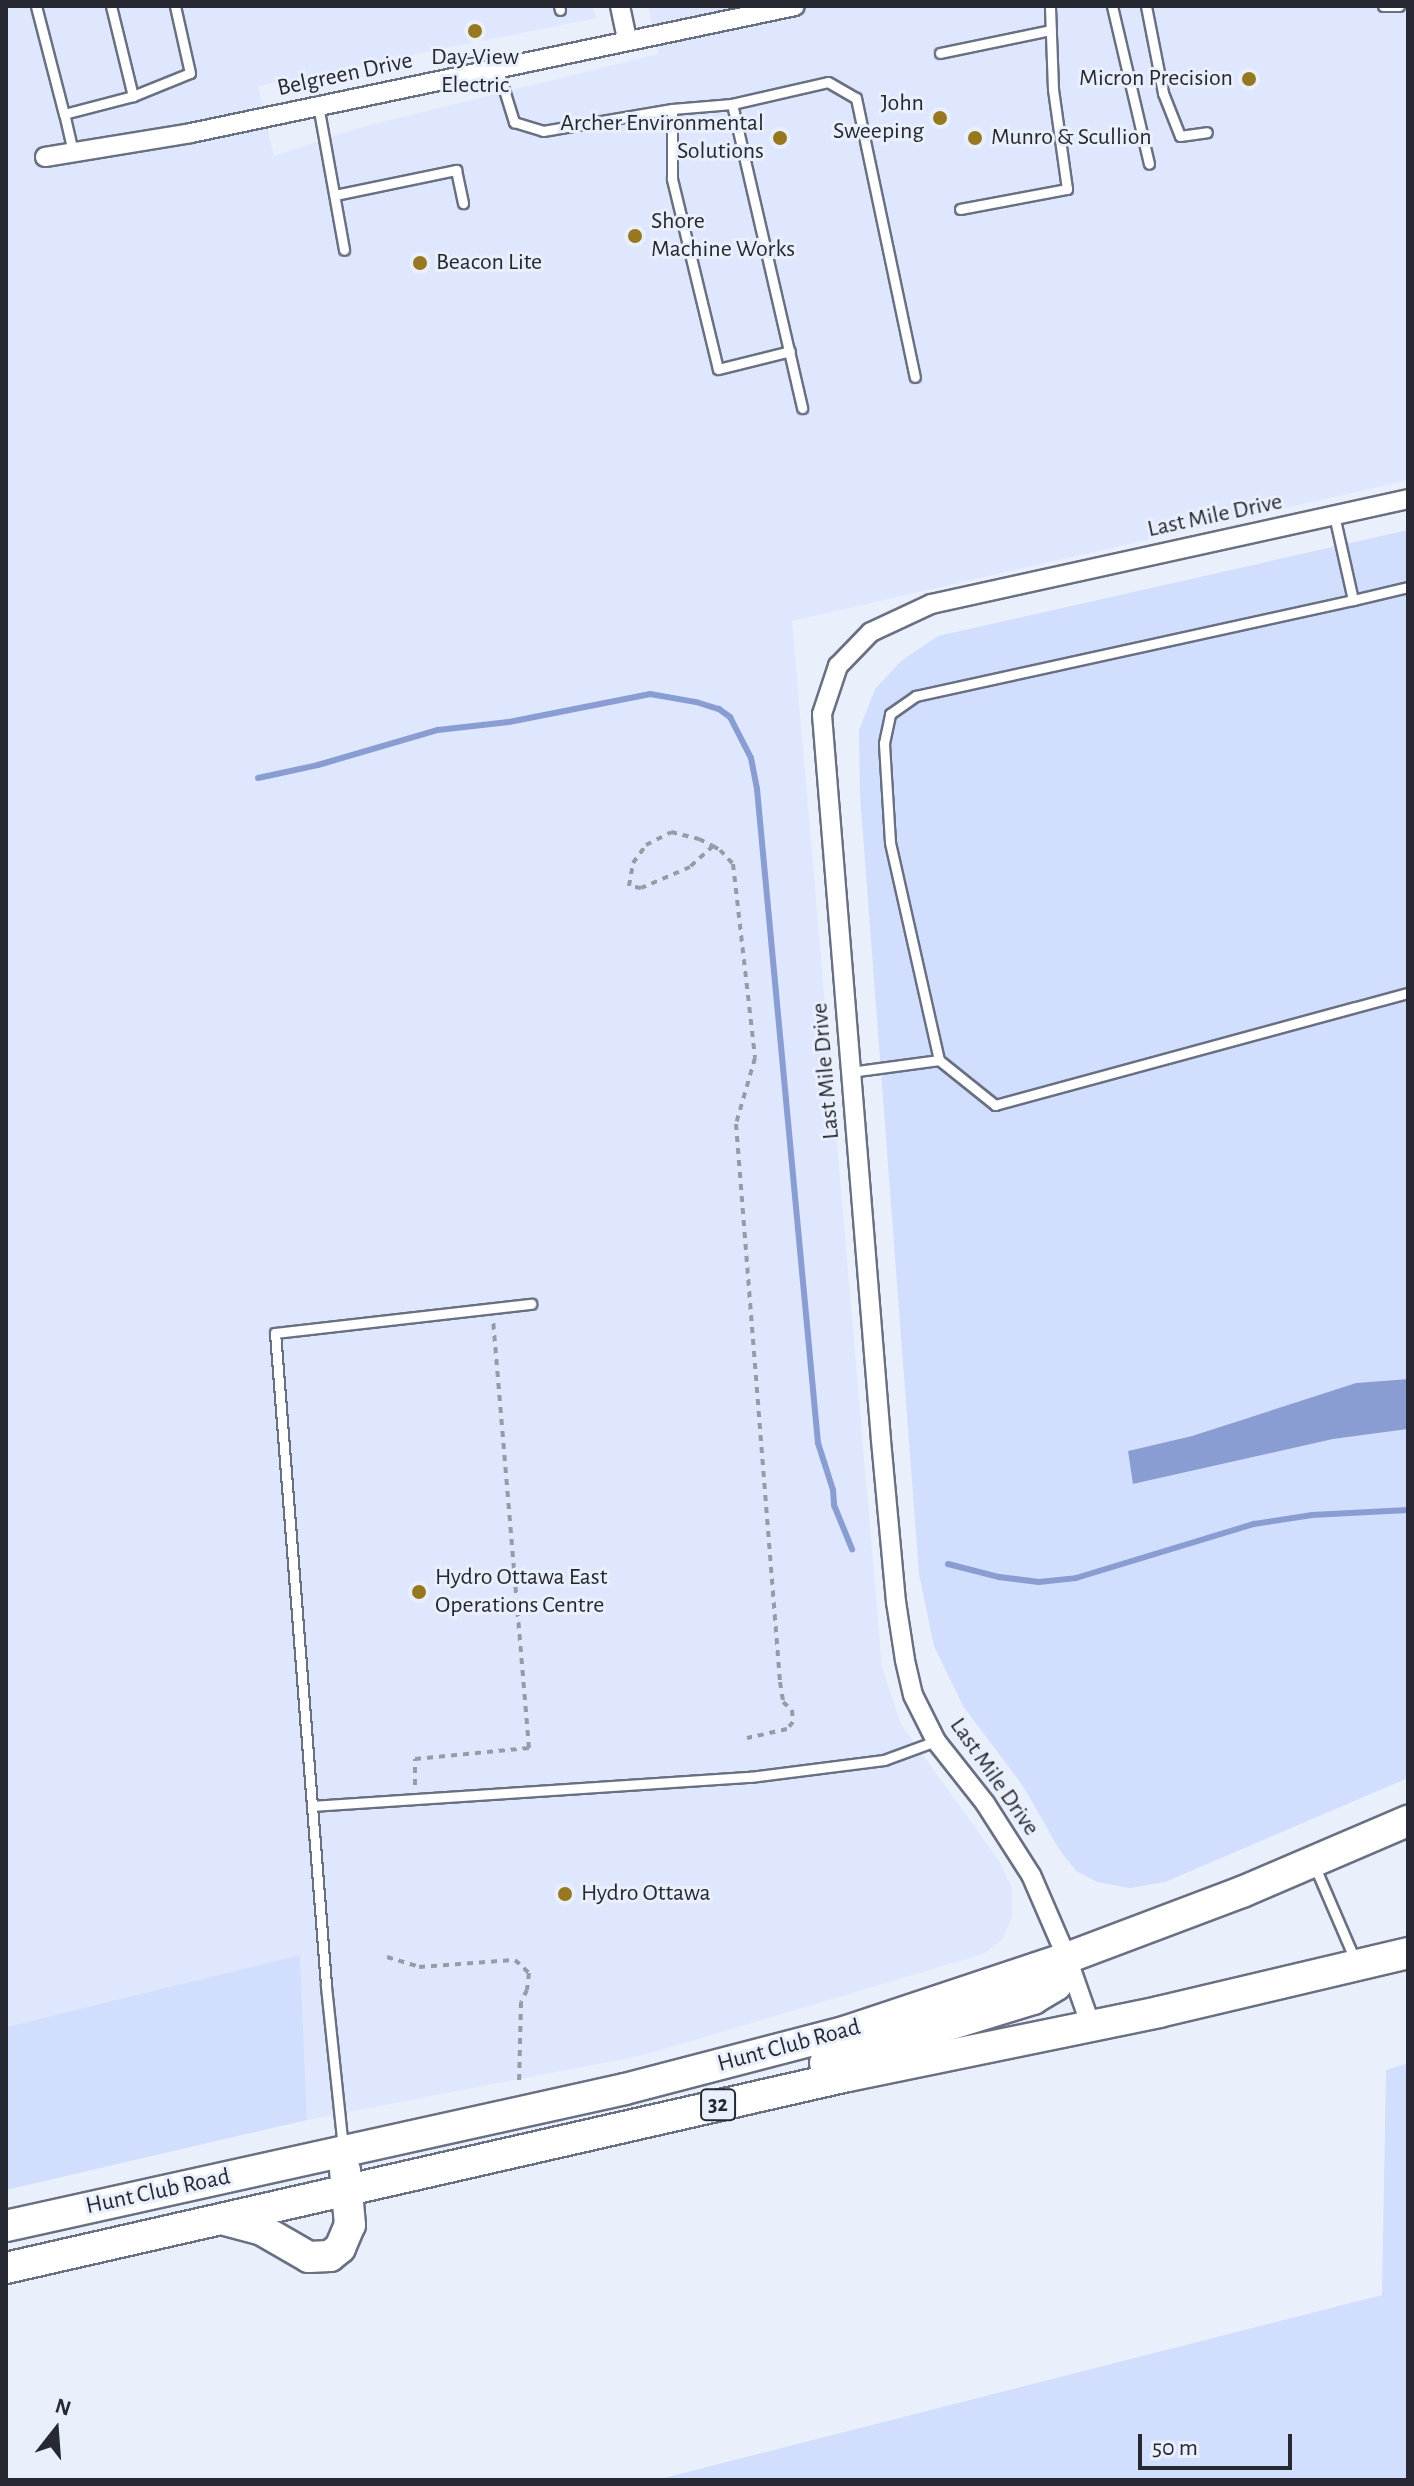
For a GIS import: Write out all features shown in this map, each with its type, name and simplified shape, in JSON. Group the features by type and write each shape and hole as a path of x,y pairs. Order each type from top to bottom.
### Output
{"main road":[{"name":"Hunt Club Road","path":"6,2226 695,2072 890,2018 1067,1958 1313,1862 1408,1821"},
{"name":"Hunt Club Road","path":"6,2268 620,2127 1091,2026 1358,1967 1408,1953"},
{"path":"620,2127 646,2114 1033,1999 1056,1985 1063,1975 1067,1958"},
{"path":"219,2218 262,2230 309,2257 330,2256 348,2237 350,2225 344,2152"}],"street":[{"path":"620,6 627,39"},
{"name":"Belgreen Drive","path":"45,157 191,133 627,39 736,12 795,6"},
{"name":"Last Mile Drive","path":"1091,2026 1067,1958 1031,1875 1009,1838 936,1741 913,1695 896,1602 822,714 838,666 871,632 931,604 1408,499"}],"lane":[{"path":"36,6 73,153"},
{"path":"111,6 133,96"},
{"path":"64,114 133,96 190,73 175,6"},
{"path":"960,209 1067,189 1053,89 1050,6"},
{"path":"1112,6 1149,164"},
{"path":"1146,6 1163,93 1180,136 1207,132"},
{"path":"1383,6 1399,6"},
{"path":"940,53 1051,30"},
{"path":"497,67 514,122 543,131 672,109 732,104 828,82 856,98 915,377"},
{"path":"732,104 802,408"},
{"path":"318,105 344,250"},
{"path":"672,109 672,179 718,369 790,351"},
{"path":"335,195 456,170 463,203"},
{"path":"1334,515 1353,600"},
{"path":"1408,587 916,696 890,714 884,743 890,842 939,1060 995,1105 1408,993"},
{"path":"850,1072 939,1060"},
{"path":"344,2152 312,1806 275,1333 531,1304"},
{"path":"312,1806 778,1774 884,1760 936,1741"},
{"path":"1313,1862 1358,1967"}],"path":[{"path":"713,846 690,867 641,888 629,886 633,863 646,845 671,832 713,846 733,864 754,1033 751,1081 736,1124 780,1682 783,1702 792,1710 793,1722 787,1729 747,1738"},
{"path":"415,1799 415,1759 529,1748 492,1309"},
{"path":"387,1957 419,1967 515,1960 529,1973 527,1990 521,2002 519,2085"}],"shaded area":[{"path":"6,6 593,6 596,18 258,86 274,156 358,128 658,54 648,6 1408,6 1408,480 792,621 882,1667 901,1724 999,1861 1012,1888 1012,1917 1002,1940 983,1954 644,2055 307,2120 300,1955 6,2027"},
{"path":"1408,530 1408,1379 1356,1383 1192,1436 1128,1451 1134,1484 1333,1439 1408,1429 1408,1778 1165,1882 1130,1888 1097,1882 1076,1871 1059,1849 1023,1786 963,1706 934,1646 919,1574 860,795 859,730 875,689 901,661 938,636"},
{"path":"300,1955 307,2120 6,2190 6,2027"},
{"path":"1408,2063 1408,2480 656,2480 1382,2295 1386,2070"}],"water":[{"path":"1408,1379 1408,1429 1333,1439 1133,1484 1128,1451 1192,1436 1356,1383"}],"waterway":[{"path":"258,778 318,765 438,730 509,722 650,694 696,702 719,709 730,717 751,758 757,789 818,1443 833,1490 834,1505 852,1549"},
{"path":"948,1564 999,1577 1039,1582 1076,1578 1254,1524 1312,1515 1408,1510"}],"place":[{"name":"Day-View Electric","path":"475,31"},
{"name":"Micron Precision","path":"1249,79"},
{"name":"John Sweeping","path":"940,118"},
{"name":"Archer Environmental Solutions","path":"780,138"},
{"name":"Munro & Scullion","path":"975,138"},
{"name":"Shore Machine Works","path":"635,236"},
{"name":"Beacon Lite","path":"420,263"},
{"name":"Hydro Ottawa East Operations Centre","path":"419,1592"},
{"name":"Hydro Ottawa","path":"565,1894"}]}
